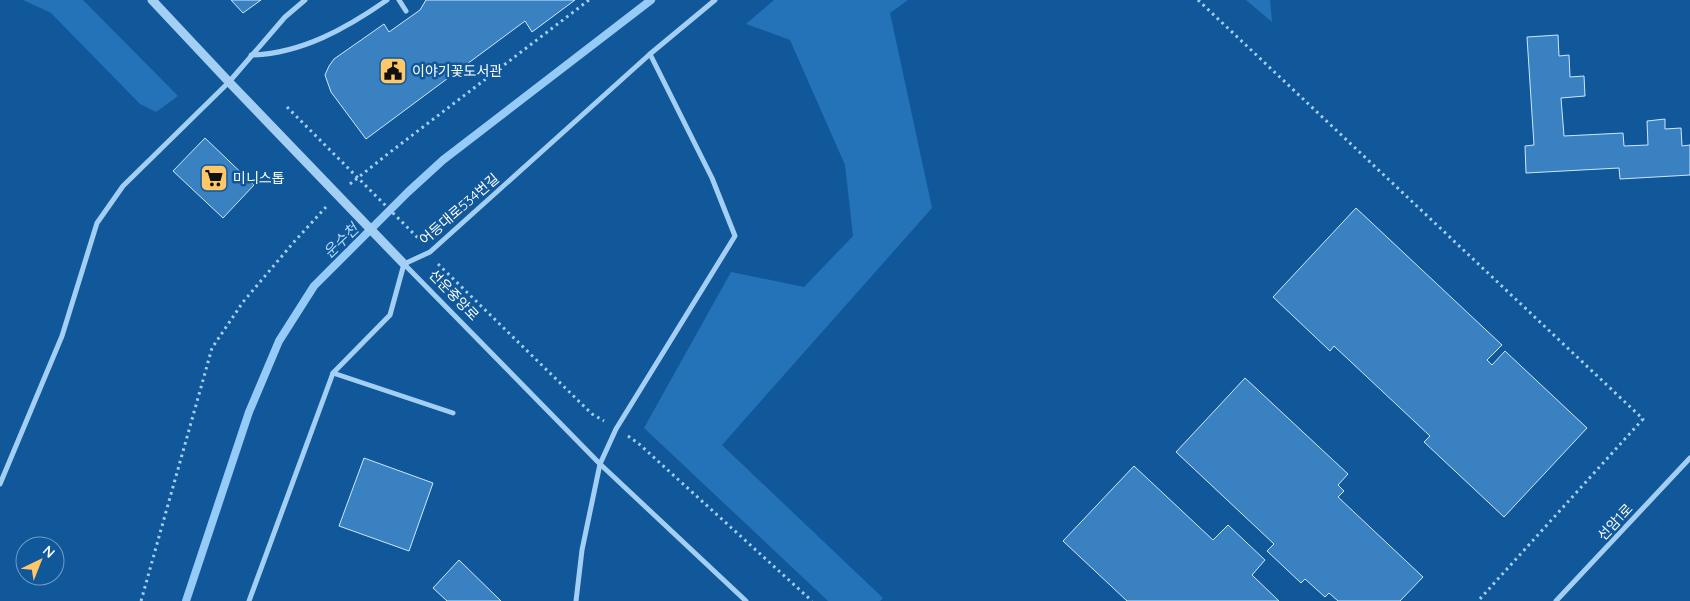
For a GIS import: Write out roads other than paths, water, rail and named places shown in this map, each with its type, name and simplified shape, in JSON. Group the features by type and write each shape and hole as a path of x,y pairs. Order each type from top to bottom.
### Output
{"street":[{"name":"선운중앙로","path":"152,0 404,264 600,464 746,601"},
{"path":"0,484 62,336 97,223 123,186 229,82 285,17 305,0"},
{"path":"252,56 268,55 318,41 362,17 387,0"},
{"path":"399,0 406,11"},
{"name":"어등대로534번길","path":"404,264 430,252 650,54 715,0"},
{"path":"576,601 582,550 600,464 616,429 735,236 712,178 650,54"},
{"path":"249,601 333,373 390,316 404,264"},
{"path":"333,373 453,413"},
{"name":"선암1로","path":"1556,601 1690,458"}],"waterway":[{"name":"운수천","path":"186,601 249,412 279,341 314,286 408,192 443,160 651,0"}],"place":[{"name":"이야기꽃도서관","path":"393,71"},
{"name":"미니스톱","path":"214,178"}]}
